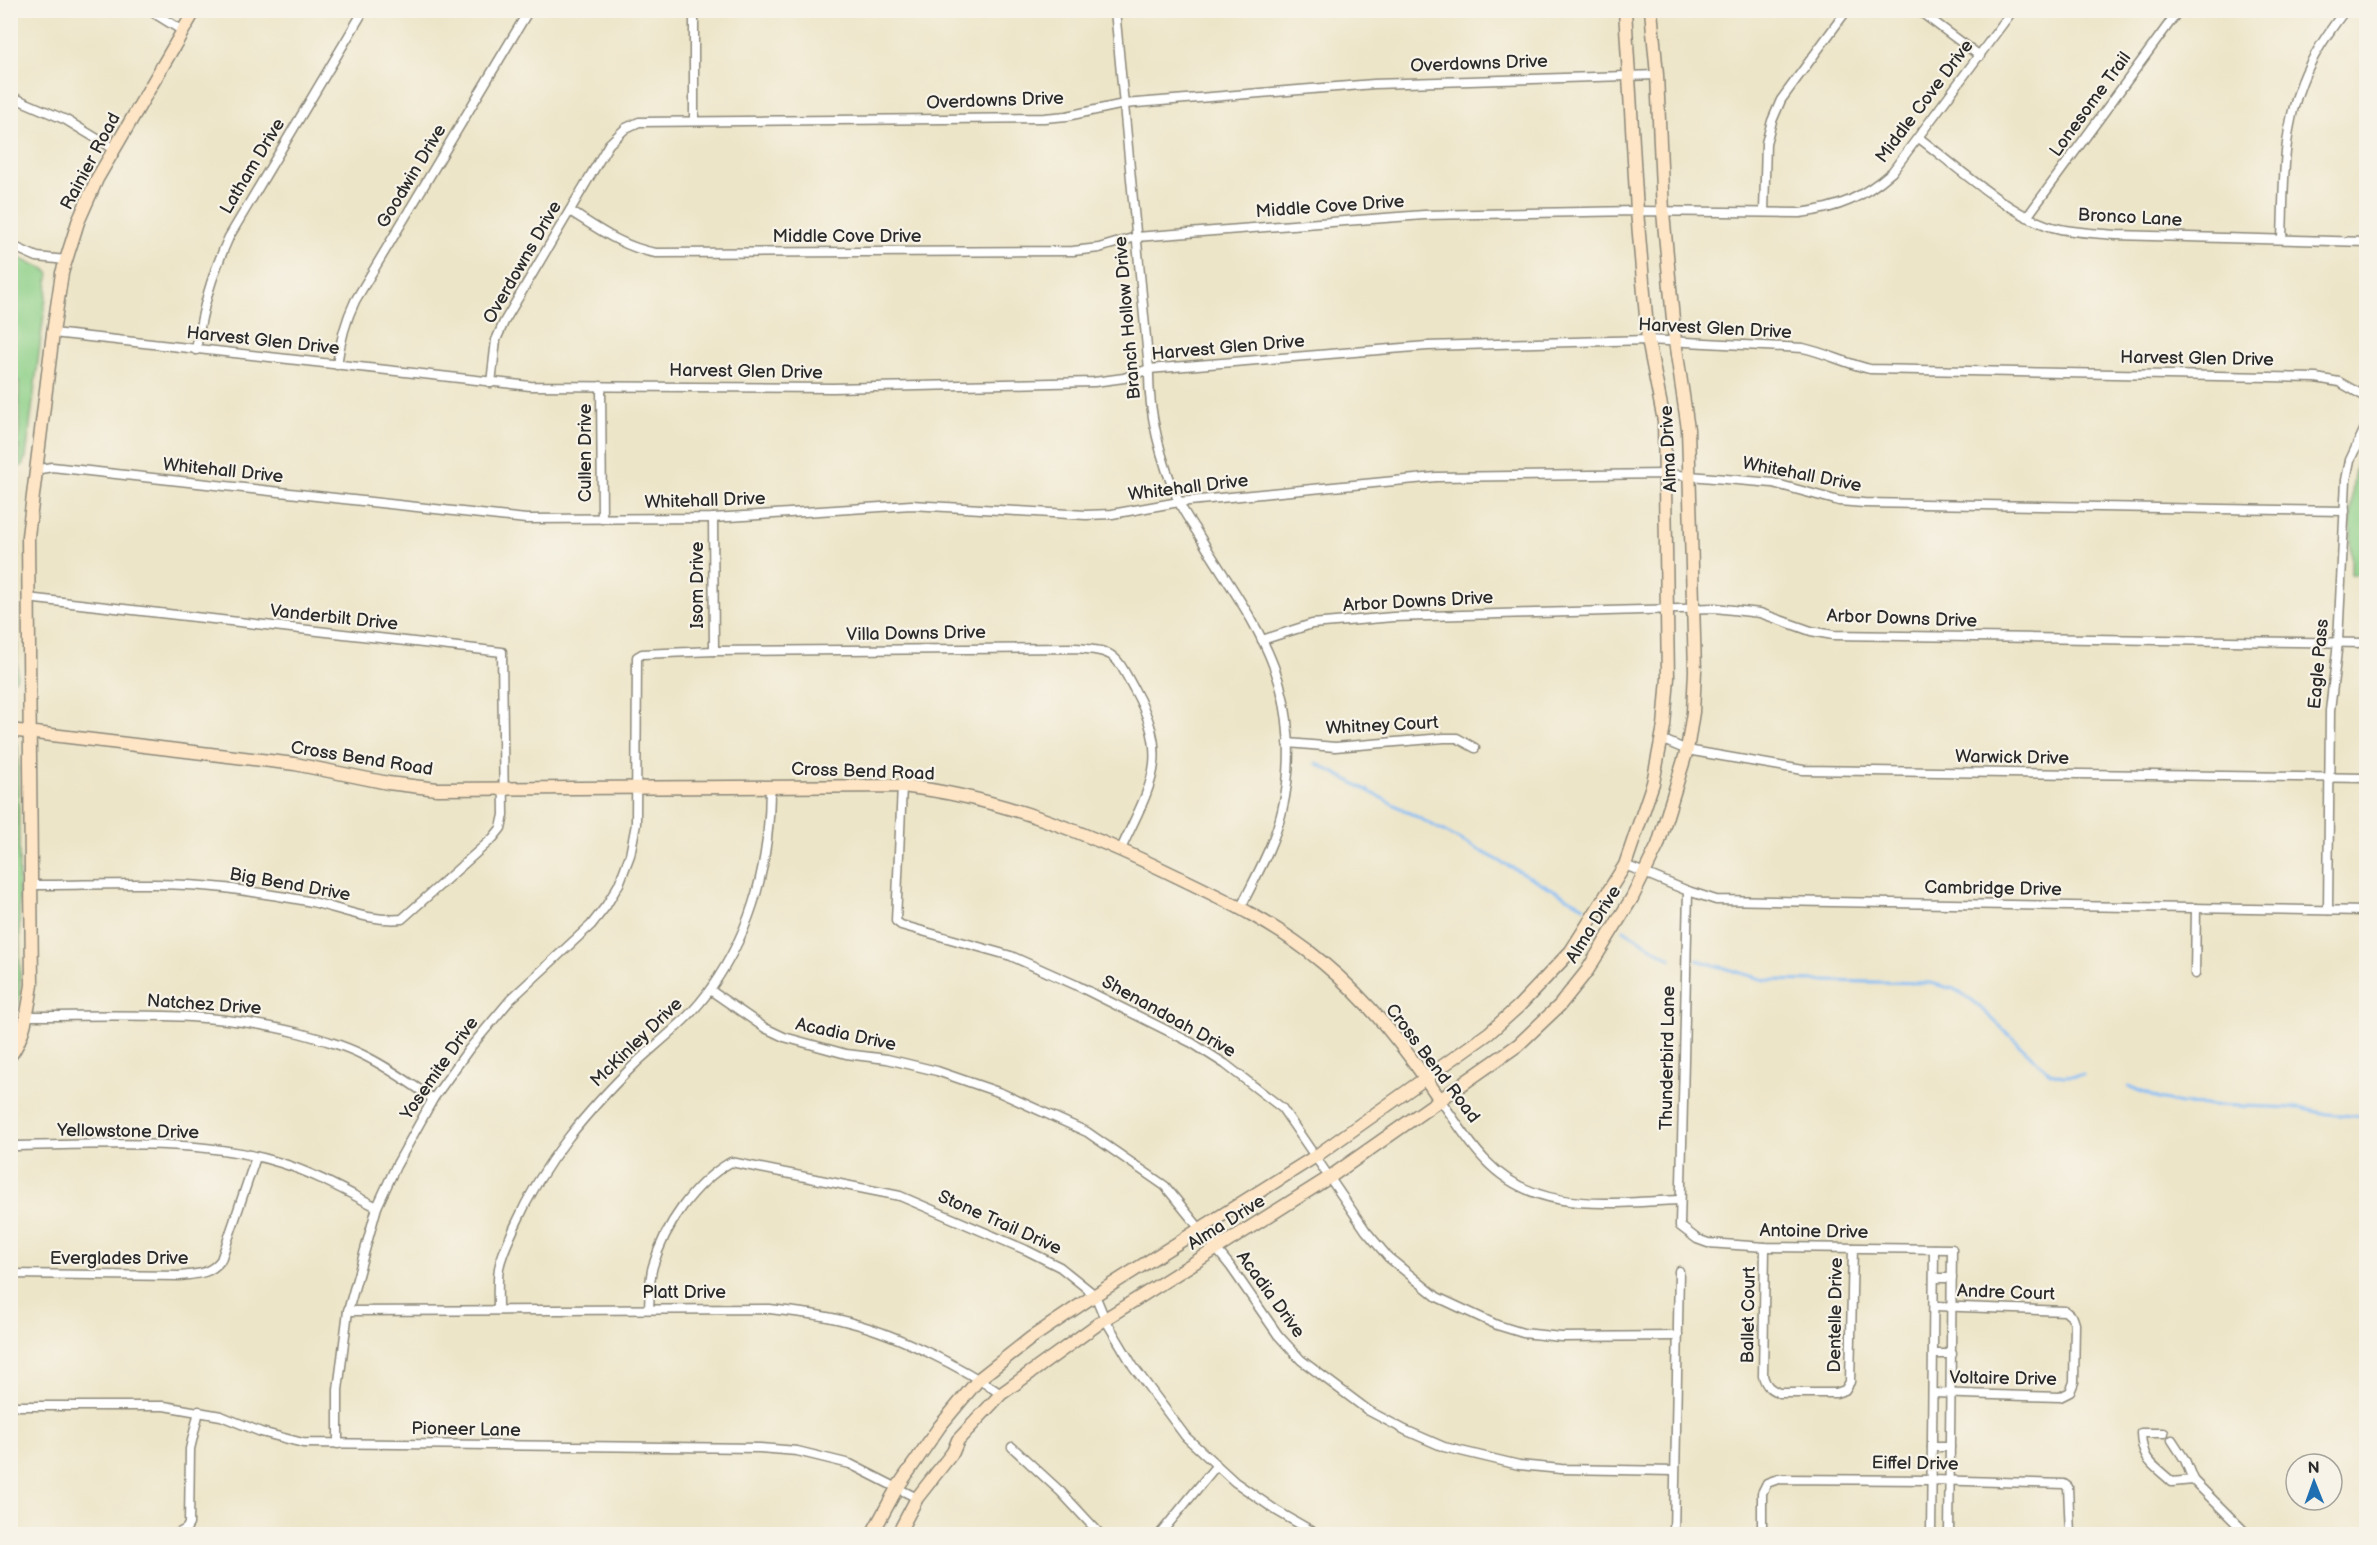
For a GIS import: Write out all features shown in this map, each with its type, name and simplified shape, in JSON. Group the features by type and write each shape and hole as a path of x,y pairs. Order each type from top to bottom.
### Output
{"main road":[{"name":"Rainier Road","path":"10,1056 15,1051 27,1016 32,985 28,536 53,333 66,260 78,222 97,179 195,10"},
{"name":"Alma Drive","path":"872,1534 897,1488 940,1426 979,1379 1031,1338 1316,1156 1489,1033 1544,982 1571,951 1625,865 1653,783 1668,678 1664,421 1648,340 1637,211 1625,10"},
{"name":"Alma Drive","path":"898,1534 917,1498 953,1452 958,1440 1001,1394 1105,1319 1330,1177 1518,1046 1559,1006 1599,953 1644,874 1668,818 1687,750 1693,712 1695,671 1688,429 1675,341 1663,212 1657,75 1651,10"},
{"name":"Cross Bend Road","path":"10,730 295,764 388,783 437,789 902,786 937,790 1017,810 1076,830 1121,849 1241,907 1322,962 1394,1034 1441,1101"}],"street":[{"path":"149,10 183,31"},
{"name":"Latham Drive","path":"196,350 202,308 213,272 229,237 364,10"},
{"name":"Goodwin Drive","path":"337,365 347,316 355,300 529,10"},
{"path":"694,10 694,121"},
{"name":"Branch Hollow Drive","path":"1115,10 1149,369 1148,386 1163,457 1179,502 1262,640 1275,669 1284,705 1288,743 1287,781 1282,814 1272,844 1241,907"},
{"path":"1764,212 1766,143 1772,121 1781,100 1847,10"},
{"path":"1918,10 1980,56"},
{"name":"Middle Cove Drive","path":"570,211 626,245 641,251 656,253 1073,251 1099,248 1136,237 1424,215 1637,211 1800,213 1824,210 1844,204 1870,191 1892,172 2013,10"},
{"name":"Lonesome Trail","path":"2027,217 2179,10"},
{"path":"2282,239 2286,147 2292,114 2302,81 2317,51 2345,10"},
{"name":"Overdowns Drive","path":"490,383 496,340 504,322 609,144 626,128 639,122 1044,118 1067,116 1124,104 1384,83 1657,75"},
{"path":"10,96 66,120 114,150"},
{"name":"Bronco Lane","path":"1919,138 2012,208 2027,217 2051,226 2079,232 2367,242"},
{"path":"10,245 37,258 66,260"},
{"name":"Harvest Glen Drive","path":"53,333 530,386 833,388 1094,382 1124,378 1149,369 1427,346 1648,340 1803,348 1822,352 1852,365 1870,369 2316,378 2339,382 2367,397"},
{"name":"Cullen Drive","path":"601,386 602,519"},
{"name":"Eagle Pass","path":"2328,910 2330,711 2338,642 2346,480 2350,460 2367,426"},
{"name":"Whitehall Drive","path":"35,470 52,467 495,517 602,519 713,518 911,505 1086,515 1112,514 1179,502 1436,477 1666,474 1688,474 1773,483 1839,501 1864,503 2345,511"},
{"name":"Isom Drive","path":"713,518 714,651"},
{"name":"Vanderbilt Drive","path":"27,598 502,652 504,789"},
{"name":"Arbor Downs Drive","path":"1262,640 1312,624 1393,617 1715,608 1760,613 1811,631 1833,636 2367,643"},
{"name":"Villa Downs Drive","path":"636,788 637,657 642,654 714,651 1075,648 1104,650 1119,660 1136,691 1147,712 1155,744 1155,766 1150,787 1121,849"},
{"name":"Whitney Court","path":"1288,743 1335,747 1450,738 1465,741 1475,748"},
{"name":"Warwick Drive","path":"1661,739 1687,750 1803,770 2367,778"},
{"name":"McKinley Drive","path":"498,1309 499,1271 502,1255 520,1215 546,1170 570,1134 603,1095 675,1030 710,990 731,958 758,894 766,857 770,819 770,786"},
{"name":"Shenandoah Drive","path":"902,786 896,921 900,925 1011,956 1076,985 1192,1044 1225,1064 1282,1108 1366,1231 1388,1257 1437,1297 1497,1325 1523,1333 1561,1337 1678,1336"},
{"name":"Yosemite Drive","path":"338,1444 338,1390 348,1311 377,1207 396,1166 433,1099 469,1048 511,999 591,925 606,906 619,884 630,855 636,824 636,788"},
{"name":"Big Bend Drive","path":"32,885 166,885 222,888 292,898 347,910 372,919 402,919 493,838 501,828 504,815 504,789"},
{"name":"Cambridge Drive","path":"1625,865 1716,900 2367,911"},
{"name":"Thunderbird Lane","path":"1680,1226 1688,891"},
{"path":"2195,974 2196,909"},
{"name":"Acadia Drive","path":"710,990 765,1028 784,1037 846,1054 887,1059 937,1071 1001,1093 1087,1132 1165,1185 1218,1249 1278,1335 1302,1360 1369,1411 1405,1430 1444,1447 1519,1465 1561,1469 1674,1471"},
{"name":"Natchez Drive","path":"27,1016 172,1015 221,1018 270,1026 326,1041 361,1054 385,1066 433,1099"},
{"name":"Cross Bend Road","path":"1441,1101 1483,1158 1500,1175 1540,1196 1581,1203 1680,1200"},
{"name":"Yellowstone Drive","path":"10,1146 146,1145 203,1149 256,1157 306,1171 377,1207"},
{"name":"Everglades Drive","path":"10,1275 180,1276 205,1273 221,1260 256,1157"},
{"name":"Stone Trail Drive","path":"649,1308 652,1268 660,1246 684,1203 716,1170 730,1162 900,1196 950,1216 1060,1267 1095,1295 1105,1319 1133,1366 1186,1437 1216,1466 1277,1511 1317,1534"},
{"name":"Antoine Drive","path":"1680,1226 1697,1239 1708,1243 1766,1247 1952,1249 1953,1278"},
{"name":"Ballet Court","path":"1766,1247 1763,1376 1765,1384 1770,1389 1779,1392 1836,1393 1845,1390 1850,1382"},
{"name":"Dentelle Drive","path":"1850,1382 1853,1248"},
{"path":"1931,1534 1934,1249"},
{"path":"1674,1534 1679,1271"},
{"path":"1934,1278 1953,1278 1949,1534"},
{"name":"Andre Court","path":"1935,1306 2065,1311 2073,1318 2075,1324 2074,1382 2070,1392"},
{"name":"Platt Drive","path":"348,1311 770,1309 826,1317 890,1336 979,1379 1001,1394"},
{"path":"1934,1354 1952,1354"},
{"name":"Voltaire Drive","path":"1933,1393 2060,1397 2070,1392"},
{"name":"Pioneer Lane","path":"10,1406 141,1405 199,1411 303,1443 760,1448 797,1451 850,1464 917,1498"},
{"path":"177,1534 186,1529 189,1524 190,1449 199,1411"},
{"path":"2164,1433 2141,1432 2142,1448 2150,1465 2172,1482 2193,1480"},
{"path":"2172,1440 2185,1460 2193,1480 2247,1534"},
{"path":"1012,1447 1100,1534"},
{"path":"1932,1447 1950,1447"},
{"path":"1160,1534 1216,1466"},
{"name":"Eiffel Drive","path":"1762,1533 1762,1493 1767,1483 1778,1479 1950,1480 2064,1484 2068,1487 2070,1534"}],"green space":[{"path":"11,255 45,269 49,273 26,457 24,464 18,468 10,464 19,461 19,446 11,446 11,438 19,438 19,381 10,381"},
{"path":"2366,439 2366,575 2351,574 2351,505 2355,468"},
{"path":"10,540 17,544 17,675 15,680 10,679"},
{"path":"11,741 16,742 18,747 20,997 18,1007 11,1010"}],"waterway":[{"path":"1316,763 1584,906"},
{"path":"1624,930 1671,959"},
{"path":"1697,960 1765,980 1930,983 1954,989 1972,1000 2050,1073 2063,1076 2083,1075"},
{"path":"2128,1086 2159,1099 2181,1104 2300,1108 2327,1114 2366,1117"}]}
